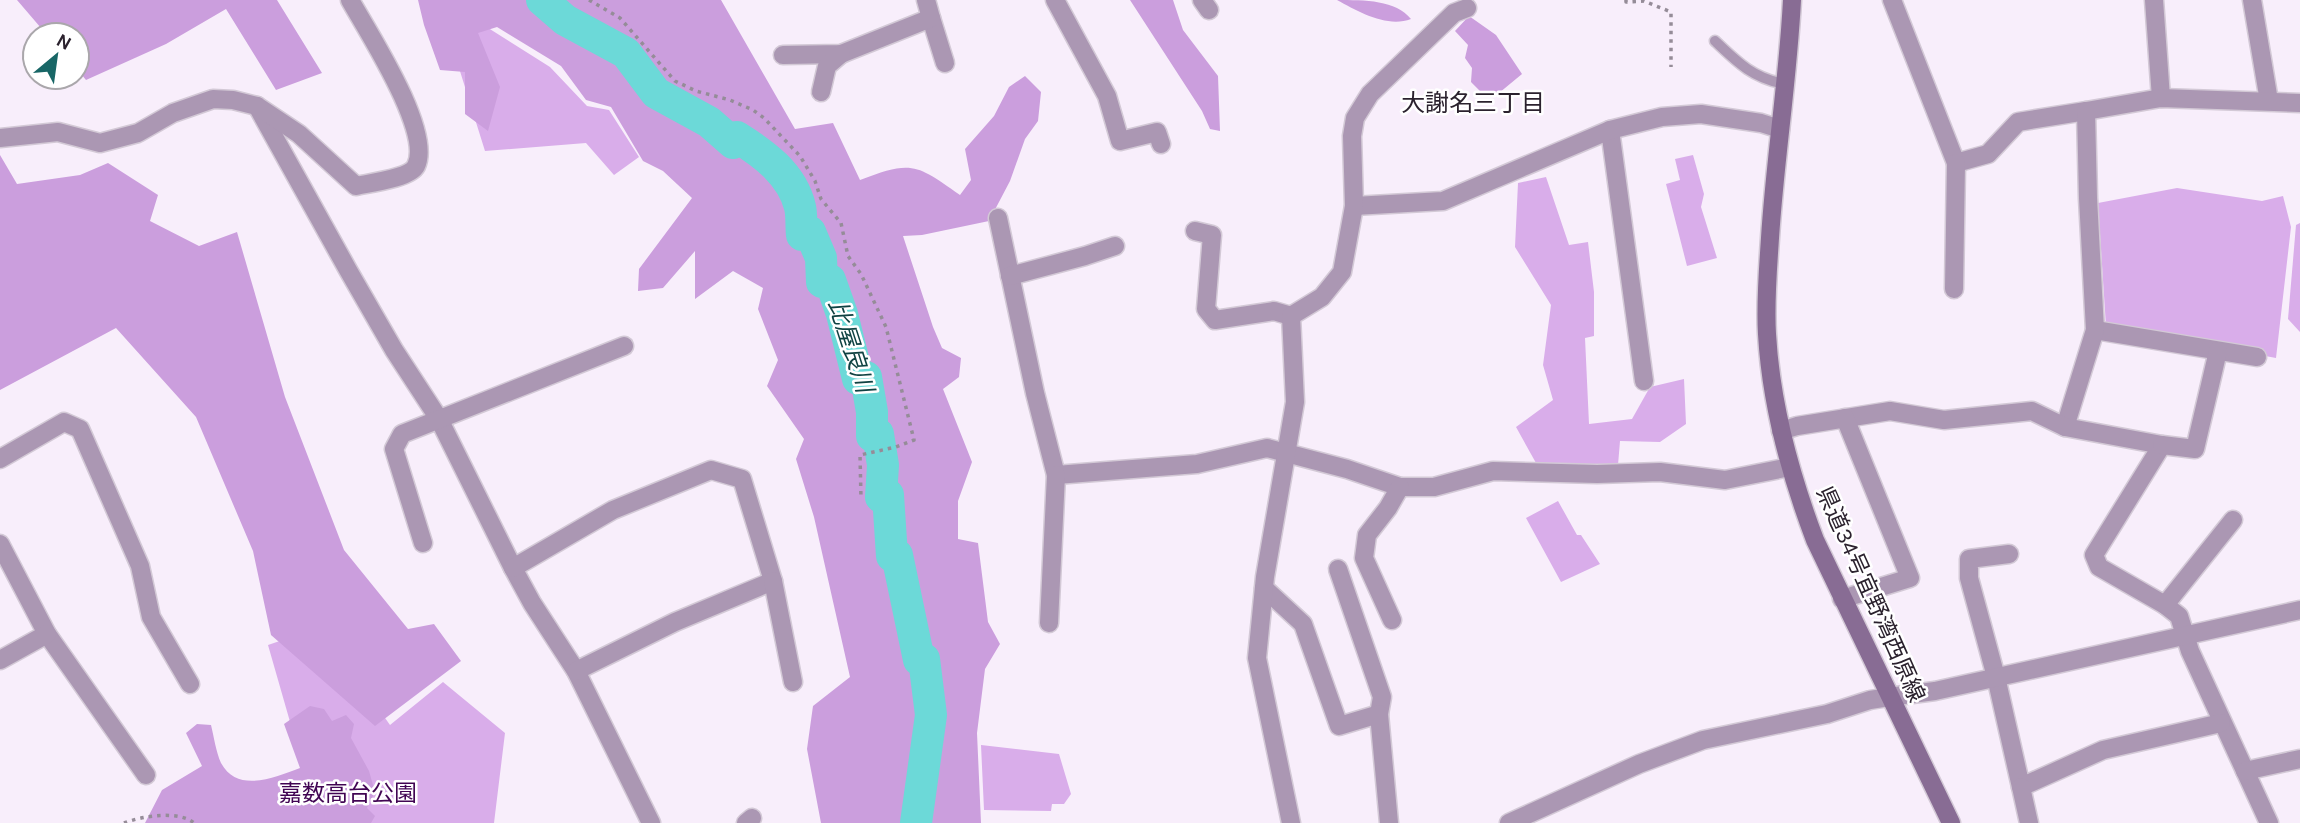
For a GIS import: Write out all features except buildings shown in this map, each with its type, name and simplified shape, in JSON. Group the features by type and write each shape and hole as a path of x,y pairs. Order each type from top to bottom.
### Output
{"main road":[{"name":"県道34号宜野湾西原線","path":"1792,0 1771,217 1766,322 1770,371 1781,431 1790,467 1815,540 1951,823"}],"street":[{"path":"0,138 58,132 100,143 138,133 173,113 213,99 233,100 257,106 299,134 356,186 408,174 416,167 419,146 401,89 350,0"},
{"path":"926,0 945,62"},
{"path":"1055,0 1107,96 1119,141 1157,132 1161,144"},
{"path":"1892,0 1956,163 1954,289"},
{"path":"2154,0 2161,98"},
{"path":"2252,0 2269,101"},
{"path":"1195,231 1212,235 1206,309 1215,320 1274,311 1291,316 1322,297 1342,272 1354,206 1352,136 1355,118 1370,94 1454,13 1467,8"},
{"path":"821,92 827,66 841,54 931,18"},
{"path":"783,55 841,54"},
{"path":"1956,163 1988,154 2018,122 2161,98 2300,103"},
{"path":"257,106 394,350 439,419 532,603 576,671 651,823"},
{"path":"2065,427 2095,330 2086,111"},
{"path":"1354,206 1443,201 1610,130 1662,117 1701,114 1761,123 1780,129"},
{"path":"1610,130 1644,382"},
{"path":"998,218 1035,393 1056,475 1049,623"},
{"path":"1010,276 1115,246"},
{"path":"1291,316 1295,402 1264,588 1257,658 1291,823"},
{"path":"2095,330 2257,357"},
{"path":"423,543 394,449 402,434 624,346"},
{"path":"1781,431 1890,411 1944,420 2032,411 2065,427 2194,449 2218,351"},
{"path":"1842,599 1910,578 1845,418"},
{"path":"0,459 64,422 80,429 140,566 151,617 190,684"},
{"path":"2162,445 2094,555 2099,567 2179,616 2221,723 2269,823"},
{"path":"1056,475 1197,464 1267,448 1348,469 1400,487 1434,487 1493,471 1597,474 1660,472 1725,480 1790,467"},
{"path":"513,568 613,510 711,470 742,479 773,582 793,682"},
{"path":"1392,620 1364,558 1367,535 1400,487"},
{"path":"2165,605 2233,520"},
{"path":"0,544 47,634 146,775"},
{"path":"2009,554 1969,559 1969,579 1996,677 2029,823"},
{"path":"1338,569 1382,697 1379,714 1389,823"},
{"path":"576,671 676,622 773,582"},
{"path":"1264,588 1303,624 1339,726 1379,714"},
{"path":"1509,823 1639,764 1703,740 1827,714 1870,700 1935,691 2300,610"},
{"path":"0,660 47,634"},
{"path":"2021,788 2103,750 2221,723"},
{"path":"2245,771 2300,758"}],"lane":[{"path":"1715,41 1740,65 1759,77 1785,84"}],"path":[{"path":"589,0 620,18 675,81 696,91 730,100 764,118 800,156 815,181 821,199 841,223 848,256 861,274 886,327 914,440 860,455 861,499"},
{"path":"1626,0 1644,1 1671,12 1671,67"},
{"path":"124,823 145,817 186,817 194,823"}],"green space":[{"path":"17,0 277,0 322,73 276,90 226,9 166,44 91,78 91,21 35,21"},
{"path":"418,0 721,0 795,129 833,123 860,180 891,170 913,168 923,171 960,195 971,180 965,149 994,116 1009,87 1025,76 1041,92 1038,121 1025,139 1010,181 989,221 922,235 903,236 942,348 961,358 959,377 943,389 972,462 958,501 958,539 978,543 988,622 1000,644 985,669 977,733 981,823 821,823 807,749 813,706 850,677 814,517 796,459 804,439 767,386 778,360 758,309 763,288 733,271 695,299 695,251 663,288 638,291 639,269 692,198 663,171 643,161 611,107 586,100 561,66 497,27 478,33 500,87 488,131 465,114 465,72 440,70"},
{"path":"1130,0 1173,0 1183,30 1218,76 1220,131 1210,129 1202,111"},
{"path":"1337,0 1369,1 1388,5 1397,8 1411,19 1392,22 1383,20"},
{"path":"1469,16 1496,35 1522,74 1499,93 1484,95 1471,82 1472,68 1465,58 1468,45 1455,31"},
{"path":"474,19 550,67 587,106 609,110 639,157 614,175 586,143 485,151 449,36"},
{"path":"0,155 17,184 80,175 108,163 158,195 150,221 199,246 237,232 285,397 344,550 408,629 434,624 461,661 375,726 271,635 253,551 196,417 116,328 0,390"},
{"path":"1693,155 1704,194 1701,207 1717,258 1687,266 1666,184 1680,180 1675,159"},
{"path":"1546,177 1569,245 1588,242 1594,292 1594,336 1585,338 1589,424 1632,419 1650,387 1684,379 1686,424 1660,442 1620,441 1618,465 1536,463 1516,427 1553,400 1543,365 1551,305 1515,247 1518,183"},
{"path":"2177,188 2262,201 2283,196 2291,227 2276,358 2106,326 2098,203"},
{"path":"2300,223 2300,332 2288,319 2296,225"},
{"path":"1558,501 1577,535 1581,535 1600,564 1561,582 1526,518"},
{"name":"嘉数高台公園","path":"321,627 390,725 443,682 505,733 494,823 152,823 305,774 268,645"},
{"name":"嘉数高台公園","path":"310,706 324,709 332,721 346,715 354,724 351,738 369,771 375,792 367,808 375,816 371,823 145,823 162,790 202,766 186,733 197,724 211,725 219,759 228,772 247,781 268,779 300,768 284,724"},
{"path":"981,745 1059,754 1071,794 1064,804 1052,804 1051,811 984,810"}],"waterway":[{"name":"比屋良川","path":"542,0 565,20 626,53 656,93 709,122 733,143 737,137 757,150 784,175 796,195 801,210 802,235 810,232 821,258 822,282 830,280 842,314 858,379 866,377 872,412 872,436 878,434 883,465 881,497 888,495 892,556 897,555 919,660 924,659 931,715 916,823"}],"district":[{"name":"大謝名三丁目","path":"1473,103"}]}
